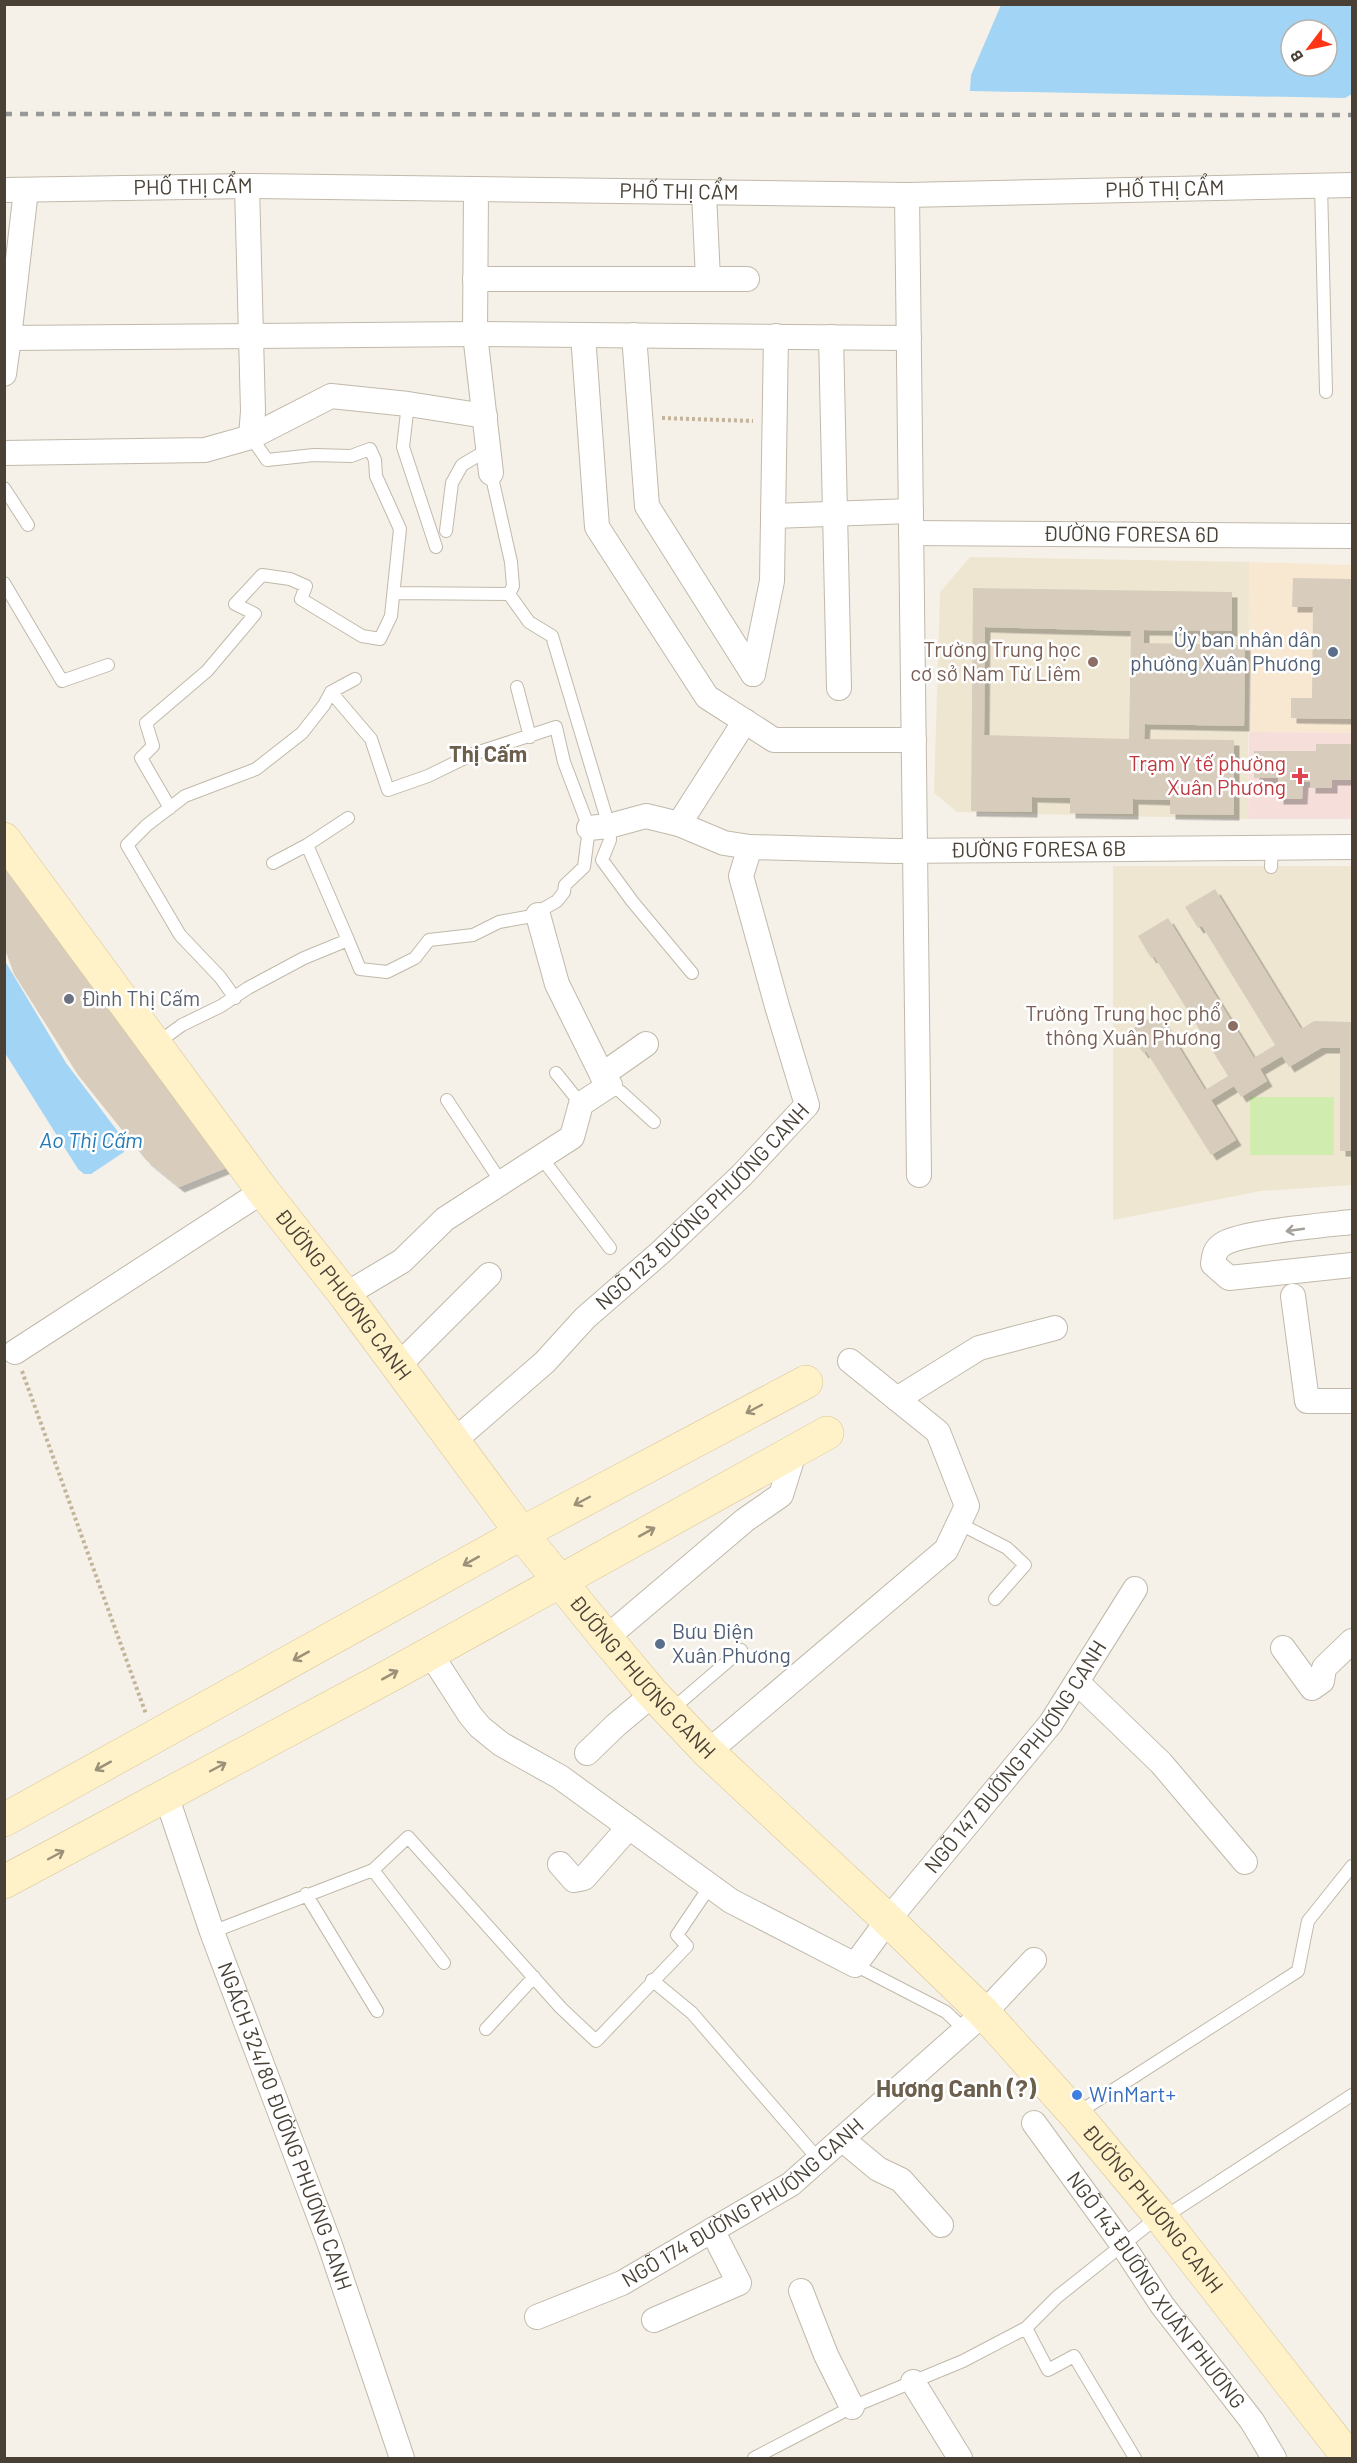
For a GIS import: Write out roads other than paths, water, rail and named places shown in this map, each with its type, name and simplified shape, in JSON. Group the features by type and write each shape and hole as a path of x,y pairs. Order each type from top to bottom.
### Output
{"street":[{"name":"PHỐ THỊ CẨM","path":"15,190 247,186 476,191 907,195 1353,185"},
{"path":"247,186 254,411 251,437"},
{"path":"4,374 9,338 15,190"},
{"path":"476,191 475,334 491,473"},
{"path":"704,194 708,279"},
{"path":"907,195 919,1175"},
{"path":"476,279 747,279"},
{"path":"9,338 475,334 909,338"},
{"path":"583,335 597,527 707,697 774,740 914,740"},
{"path":"634,335 646,506 753,674 772,581 776,336"},
{"path":"831,337 839,688"},
{"path":"4,453 205,450 251,437 331,396 408,404 485,416"},
{"name":"ĐƯỜNG FORESA 6D","path":"773,516 835,512 911,522 1353,536"},
{"path":"679,824 745,721"},
{"name":"ĐƯỜNG FORESA 6B","path":"599,827 646,816 679,824 724,843 750,847 1272,857 1353,847"},
{"name":"ĐƯỜNG PHƯƠNG CANH","path":"4,839 263,1191 345,1295 522,1533 606,1638 661,1703 708,1752 888,1920 975,2021 1075,2114 1161,2217 1349,2458"},
{"name":"NGÕ 123 ĐƯỜNG PHƯƠNG CANH","path":"454,1441 544,1362 585,1318 661,1252 742,1175 807,1105 741,876 750,847"},
{"path":"537,915 557,984 606,1080"},
{"path":"345,1295 402,1261 445,1219 572,1137 581,1104 646,1044"},
{"path":"15,1353 263,1191"},
{"path":"1353,1222 1245,1237 1225,1242 1217,1248 1213,1264 1229,1278 1353,1265"},
{"path":"398,1366 489,1275"},
{"path":"1293,1296 1306,1401 1353,1401"},
{"path":"897,1399 979,1348 1055,1328"},
{"path":"708,1752 946,1550 967,1506 939,1432 850,1361"},
{"path":"4,1820 522,1533 806,1382"},
{"path":"4,1882 430,1653 827,1433"},
{"path":"606,1638 745,1520 781,1495 795,1449"},
{"name":"NGÕ 147 ĐƯỜNG PHƯƠNG CANH","path":"855,1965 888,1920 1051,1723 1135,1589"},
{"path":"1283,1648 1312,1688 1322,1681 1324,1668 1353,1641"},
{"path":"430,1653 480,1727 519,1755 560,1777 731,1901 855,1965"},
{"path":"1077,1682 1161,1763 1245,1862"},
{"path":"587,1753 616,1725 661,1703"},
{"name":"NGÁCH 324/80 ĐƯỜNG PHƯƠNG CANH","path":"166,1795 212,1932 330,2245 402,2458"},
{"path":"560,1864 574,1880 584,1878 629,1827"},
{"name":"NGÕ 174 ĐƯỜNG PHƯƠNG CANH","path":"537,2317 622,2283 791,2184 975,2021 1034,1960"},
{"name":"NGÕ 143 ĐƯỜNG XUÂN PHƯƠNG","path":"1034,2124 1122,2244 1162,2306 1252,2421 1274,2458"},
{"path":"842,2139 878,2169 901,2181 941,2225"},
{"path":"654,2320 739,2283 712,2230"},
{"path":"801,2291 826,2355 852,2407"},
{"path":"913,2382 960,2458"}],"lane":[{"path":"1321,185 1326,392"},
{"path":"408,404 404,447 436,547"},
{"path":"170,808 141,758 153,746 146,723 207,670 255,614 235,604 262,575 290,579 306,586 301,599 362,636 380,639 391,616 400,529 376,476 375,460 370,449 351,456 267,460 251,437"},
{"path":"446,531 452,483 462,465 489,449"},
{"path":"491,473 511,562 513,586 509,594"},
{"path":"4,488 28,525"},
{"path":"4,583 62,681 108,665"},
{"path":"395,593 509,594"},
{"path":"307,845 360,969 387,972 415,958 429,940 473,935 500,922 537,915 557,901 564,892 565,885 584,867 599,827 552,636 529,622 509,594"},
{"path":"235,998 220,977 180,934 127,845 147,825 185,796 256,769 302,733 331,692 355,679"},
{"path":"517,687 530,737"},
{"path":"331,692 371,739 388,790 428,776 473,754 556,727 564,762 599,827 610,840 602,860 632,901 693,973"},
{"path":"273,863 307,845 348,818"},
{"path":"584,867 605,865"},
{"path":"154,1045 182,1025 235,998 304,958 348,940"},
{"path":"556,1073 581,1104"},
{"path":"606,1080 654,1122"},
{"path":"447,1100 501,1182"},
{"path":"542,1157 610,1248"},
{"path":"958,1523 1007,1548 1025,1565 995,1599"},
{"path":"661,1703 741,1650"},
{"path":"212,1932 373,1870 408,1837 561,2008 596,2041 687,1946 676,1935 710,1886"},
{"path":"1075,2114 1298,1971 1308,1921 1353,1866"},
{"path":"373,1870 444,1963"},
{"path":"306,1894 377,2011"},
{"path":"855,1965 946,2012 975,2021"},
{"path":"486,2029 534,1977"},
{"path":"652,1980 692,2013 819,2160"},
{"path":"754,2458 852,2407 963,2361 1026,2328 1058,2297 1122,2244 1353,2095"},
{"path":"1026,2328 1048,2370 1074,2356 1135,2458"}],"water":[{"path":"1350,4 1352,13 1352,94 1345,98 970,91 971,75 1001,5"},
{"name":"Ao Thị Cấm","path":"5,961 66,1063 125,1141 124,1152 91,1174 84,1174 78,1169 5,1053"}],"railway":[{"path":"4,114 1352,115"}],"place":[{"name":"Ủy ban nhân dân phường Xuân Phương","path":"1333,652"},
{"name":"Trường Trung học cơ sở Nam Từ Liêm","path":"1093,662"},
{"name":"Trạm Y tế phường Xuân Phương","path":"1300,776"},
{"name":"Đình Thị Cấm","path":"69,999"},
{"name":"Trường Trung học phổ thông Xuân Phương","path":"1233,1026"},
{"name":"Bưu Điện Xuân Phương","path":"660,1644"},
{"name":"WinMart+","path":"1077,2095"}],"district":[{"name":"Thị Cấm","path":"488,754"},
{"name":"Hương Canh (?)","path":"956,2089"}]}
